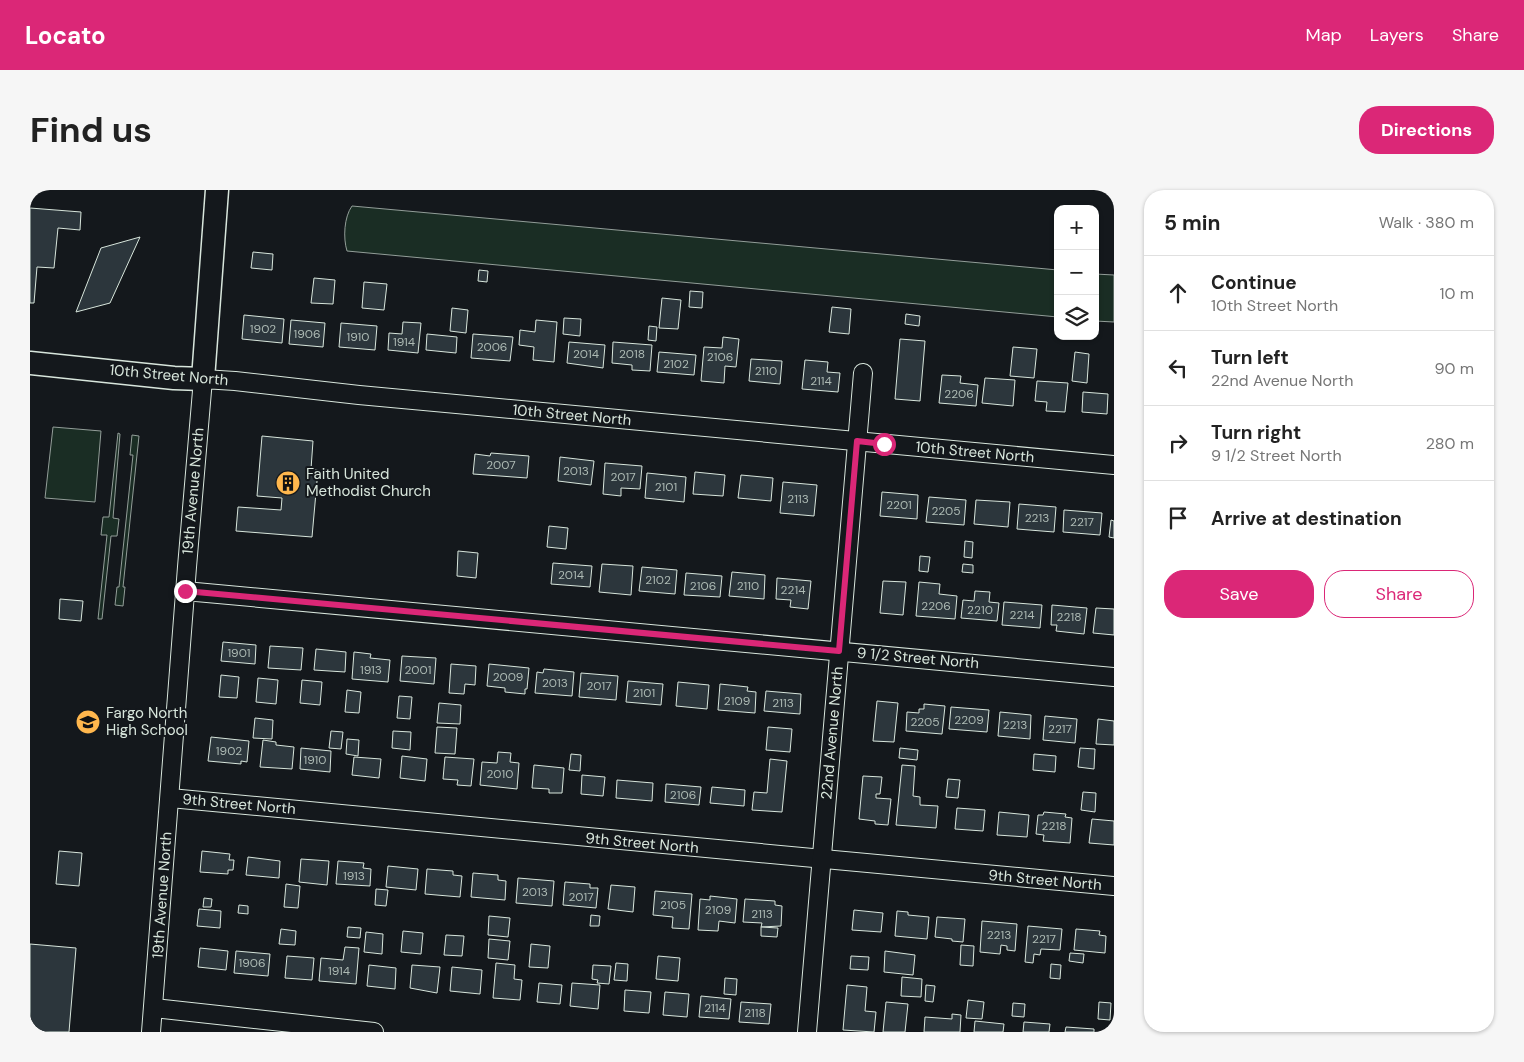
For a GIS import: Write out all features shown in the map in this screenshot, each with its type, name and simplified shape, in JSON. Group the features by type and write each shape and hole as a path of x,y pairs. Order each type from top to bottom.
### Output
{"main road":[{"name":"19th Avenue North","path":"203,379 217,190"},
{"name":"10th Street North","path":"30,362 174,378 203,379"}],"street":[{"name":"22nd Avenue North","path":"807,1032 863,373"},
{"name":"10th Street North","path":"203,379 1114,465"},
{"name":"19th Avenue North","path":"152,1032 203,379"},
{"name":"9 1/2 Street North","path":"185,591 1114,676"},
{"name":"9th Street North","path":"170,798 1114,886"},
{"path":"154,1008 374,1032"}],"green space":[{"path":"352,206 1054,270 1054,317 347,251 345,228"},
{"path":"1099,274 1114,275 1114,322 1099,321"},
{"path":"53,427 101,431 95,502 45,498"},
{"path":"118,433 120,434 113,518 119,519 117,536 111,536 102,619 98,619 107,535 101,535 103,517 109,517"},
{"path":"132,435 139,436 123,587 125,587 123,606 115,605 117,587 119,587 133,455 130,455"}],"building":[{"path":"30,208 81,212 80,230 58,228 54,268 37,267 34,303 30,303"},
{"path":"140,237 110,303 76,312 101,248"},
{"path":"253,252 273,254 272,270 251,268"},
{"path":"479,270 488,271 487,282 478,281"},
{"path":"314,278 335,280 333,304 311,303"},
{"path":"364,282 387,284 384,310 362,308"},
{"path":"690,291 703,292 702,308 689,307"},
{"path":"662,298 681,300 678,329 659,328"},
{"path":"832,307 851,309 849,334 829,332"},
{"path":"452,308 468,310 466,333 450,331"},
{"path":"906,314 920,316 919,326 905,324"},
{"path":"244,315 284,319 282,343 242,339"},
{"path":"564,318 581,319 580,336 563,334"},
{"path":"291,320 325,323 323,347 289,344"},
{"path":"536,320 557,322 554,362 533,360 534,347 519,345 520,330 535,332"},
{"path":"403,322 421,323 418,353 388,350 389,333 402,334"},
{"path":"341,323 377,326 375,350 339,347"},
{"path":"649,326 657,327 656,341 648,340"},
{"path":"427,334 457,337 456,353 426,350"},
{"path":"473,334 513,337 510,361 471,358"},
{"path":"723,337 739,339 736,367 725,366 724,383 701,381 704,347 722,348"},
{"path":"900,339 925,341 920,401 895,399"},
{"path":"569,342 605,345 603,368 567,363"},
{"path":"613,342 652,345 650,371 632,370 632,365 612,363"},
{"path":"1013,347 1037,349 1034,378 1010,376"},
{"path":"659,352 696,355 694,375 657,372"},
{"path":"1075,352 1089,354 1087,383 1072,381"},
{"path":"751,359 782,361 780,384 749,381"},
{"path":"805,360 828,362 827,372 840,373 838,392 802,389"},
{"path":"942,375 961,376 960,383 978,385 976,406 939,403"},
{"path":"985,378 1015,380 1013,406 982,403"},
{"path":"1037,381 1068,383 1065,412 1046,411 1047,402 1035,401"},
{"path":"1083,392 1108,394 1107,414 1082,412"},
{"name":"Faith United Methodist Church","path":"262,436 313,441 311,469 318,470 312,537 236,531 238,507 281,510 282,498 257,496"},
{"path":"491,453 529,456 527,478 473,474 475,454 490,456"},
{"path":"560,457 594,461 591,485 558,481"},
{"path":"605,463 642,466 640,489 621,488 621,496 603,494"},
{"path":"695,472 725,475 723,496 693,494"},
{"path":"647,473 686,477 684,502 645,498"},
{"path":"741,475 773,478 771,501 738,498"},
{"path":"783,482 817,485 814,516 780,513"},
{"path":"882,492 918,495 917,519 880,516"},
{"path":"929,497 966,500 964,525 926,522"},
{"path":"976,500 1010,502 1008,527 974,524"},
{"path":"1019,504 1056,507 1054,532 1017,529"},
{"path":"1064,510 1102,513 1100,535 1063,532"},
{"path":"1111,520 1114,521 1114,538 1109,537"},
{"path":"549,526 568,528 566,549 547,547"},
{"path":"965,541 973,542 972,558 964,557"},
{"path":"458,551 478,553 476,578 457,576"},
{"path":"920,556 930,557 928,572 919,571"},
{"path":"553,563 592,566 590,587 551,584"},
{"path":"602,564 633,566 631,595 599,592"},
{"path":"963,564 973,565 973,573 962,572"},
{"path":"642,567 677,570 675,594 639,591"},
{"path":"732,572 765,575 764,599 729,596"},
{"path":"686,573 722,576 720,597 684,595"},
{"path":"777,578 811,581 808,609 790,607 791,600 776,599"},
{"path":"883,581 906,582 903,615 880,613"},
{"path":"919,582 940,584 939,594 957,596 955,619 916,616"},
{"path":"975,591 990,592 989,602 999,603 997,621 961,618 963,600 974,601"},
{"path":"60,599 83,601 81,621 59,619"},
{"path":"1004,602 1042,605 1040,628 1002,625"},
{"path":"1052,605 1087,608 1084,634 1056,631 1057,625 1051,625"},
{"path":"1096,608 1114,609 1114,635 1093,633"},
{"path":"223,642 256,645 255,664 221,661"},
{"path":"270,646 303,648 301,670 268,668"},
{"path":"316,649 346,652 345,672 314,670"},
{"path":"354,652 371,654 370,658 390,660 388,682 352,679"},
{"path":"402,656 436,658 434,684 400,681"},
{"path":"451,664 476,666 475,685 465,684 464,694 449,693"},
{"path":"489,664 529,668 525,694 505,692 505,688 487,686"},
{"path":"544,669 574,672 572,696 535,693 537,672 543,673"},
{"path":"581,673 618,676 616,700 579,697"},
{"path":"221,675 239,677 237,698 219,697"},
{"path":"258,678 278,680 276,704 256,702"},
{"path":"302,680 322,682 320,705 300,703"},
{"path":"628,681 663,684 661,705 626,702"},
{"path":"678,682 709,685 707,709 676,706"},
{"path":"720,684 748,687 747,691 756,692 755,713 718,710"},
{"path":"347,690 361,692 359,713 345,712"},
{"path":"766,691 801,694 800,714 764,711"},
{"path":"399,696 412,697 410,719 397,718"},
{"path":"877,701 898,703 894,742 873,741"},
{"path":"439,703 461,705 460,724 437,723"},
{"path":"924,704 945,706 942,734 906,731 907,712 919,713 919,709 924,709"},
{"path":"951,707 989,710 987,732 949,729"},
{"path":"1000,712 1031,715 1030,739 998,736"},
{"path":"1045,716 1077,719 1075,743 1043,740"},
{"path":"255,718 273,720 272,739 253,738"},
{"path":"1098,719 1114,721 1114,745 1096,744"},
{"path":"437,727 457,728 455,754 435,753"},
{"path":"768,727 792,729 790,752 766,750"},
{"path":"331,731 343,732 341,749 329,748"},
{"path":"393,731 411,732 410,750 392,748"},
{"path":"211,737 249,741 247,762 241,761 241,764 208,761"},
{"path":"347,739 359,740 358,756 346,754"},
{"path":"263,740 276,742 276,745 294,747 292,769 260,767"},
{"path":"301,748 331,751 330,772 300,769"},
{"path":"900,748 918,750 917,760 899,758"},
{"path":"1080,748 1095,749 1094,769 1078,767"},
{"path":"498,752 511,753 510,762 519,763 517,789 480,785 482,762 497,763"},
{"path":"571,754 581,755 580,771 569,770"},
{"path":"1034,754 1056,756 1055,772 1033,770"},
{"path":"402,756 427,759 425,781 400,778"},
{"path":"354,757 381,759 379,778 352,775"},
{"path":"445,757 474,759 471,786 457,785 458,780 443,779"},
{"path":"770,759 787,761 782,812 752,810 754,792 767,793"},
{"path":"534,765 564,768 562,793 549,793 549,789 532,788"},
{"path":"902,765 915,766 913,796 920,797 920,805 938,806 936,828 896,825"},
{"path":"582,775 605,777 603,796 581,794"},
{"path":"863,776 882,777 880,794 876,794 876,798 891,799 888,825 875,824 875,821 859,819"},
{"path":"948,779 960,780 958,798 946,797"},
{"path":"617,780 653,783 652,801 616,798"},
{"path":"666,784 701,787 699,805 665,802"},
{"path":"712,787 745,790 744,806 710,803"},
{"path":"1083,792 1096,793 1095,812 1081,810"},
{"path":"957,808 985,810 983,831 955,829"},
{"path":"999,812 1029,815 1027,837 997,835"},
{"path":"1044,812 1066,814 1065,817 1072,818 1070,843 1043,841 1044,835 1036,834 1038,815 1043,815"},
{"path":"1092,819 1114,821 1114,845 1089,843"},
{"path":"59,851 82,853 79,886 56,884"},
{"path":"202,851 230,854 229,860 234,860 233,870 228,870 228,874 200,872"},
{"path":"248,857 280,861 279,878 246,875"},
{"path":"301,859 329,861 327,885 299,882"},
{"path":"338,861 364,863 363,868 371,869 370,886 336,884"},
{"path":"388,866 418,869 416,890 386,887"},
{"path":"427,869 453,871 453,875 462,876 460,897 425,894"},
{"path":"473,873 498,875 498,880 506,881 505,900 471,897"},
{"path":"518,878 554,881 552,906 516,903"},
{"path":"565,882 590,884 590,888 598,888 596,908 563,905"},
{"path":"286,884 300,886 298,908 284,907"},
{"path":"611,885 635,887 633,912 608,909"},
{"path":"376,889 388,890 386,906 375,905"},
{"path":"655,891 692,894 689,929 672,928 673,917 653,915"},
{"path":"710,896 737,899 735,923 719,921 718,931 698,930 700,899 710,900"},
{"path":"204,898 212,899 211,907 203,907"},
{"path":"745,899 775,901 775,905 782,906 781,926 761,927 762,923 743,922"},
{"path":"239,905 248,906 248,914 238,913"},
{"path":"199,909 221,911 220,928 197,926"},
{"path":"854,910 883,913 881,932 852,930"},
{"path":"897,911 908,912 908,915 929,917 927,939 895,936"},
{"path":"591,915 600,916 599,926 590,926"},
{"path":"489,916 510,918 508,937 488,935"},
{"path":"937,917 965,919 963,942 935,937"},
{"path":"982,921 1017,924 1015,951 1007,950 1007,946 1001,945 1000,954 980,952"},
{"path":"1028,926 1062,929 1060,950 1041,949 1040,955 1034,954 1033,963 1025,962"},
{"path":"348,927 361,928 360,938 347,937"},
{"path":"761,927 778,928 777,937 761,936"},
{"path":"281,929 296,931 295,945 279,944"},
{"path":"1076,929 1100,931 1099,935 1106,936 1105,953 1074,950"},
{"path":"403,931 423,933 421,954 401,952"},
{"path":"366,932 383,934 382,954 364,952"},
{"path":"446,935 464,936 462,956 444,955"},
{"path":"489,939 510,941 508,960 488,958"},
{"path":"30,944 76,948 69,1032 30,1032"},
{"path":"531,944 550,946 548,968 529,967"},
{"path":"961,945 974,946 973,966 960,965"},
{"path":"345,947 359,948 356,984 319,981 321,958 343,960"},
{"path":"200,948 228,951 226,970 198,967"},
{"path":"236,951 270,954 268,976 234,973"},
{"path":"885,951 915,955 913,975 884,972"},
{"path":"1070,953 1084,954 1083,963 1069,961"},
{"path":"287,956 314,958 312,980 285,978"},
{"path":"658,956 680,958 678,981 656,979"},
{"path":"851,956 869,957 868,970 850,969"},
{"path":"496,963 515,965 514,979 522,980 520,1000 493,998"},
{"path":"616,963 628,964 627,981 614,980"},
{"path":"1051,964 1061,965 1060,979 1050,978"},
{"path":"369,965 396,968 395,989 367,986"},
{"path":"412,965 440,967 437,993 410,988"},
{"path":"593,965 611,966 609,984 597,983 598,980 592,979"},
{"path":"452,967 482,970 480,994 450,991"},
{"path":"902,977 922,979 921,997 901,996"},
{"path":"725,978 737,979 736,995 724,994"},
{"path":"539,983 562,985 560,1004 537,1002"},
{"path":"572,983 600,985 598,1009 570,1006"},
{"path":"847,985 867,987 865,1011 876,1012 874,1032 843,1030"},
{"path":"926,985 935,986 933,1002 925,1001"},
{"path":"625,990 651,992 649,1013 624,1011"},
{"path":"665,992 689,994 687,1017 663,1015"},
{"path":"701,996 731,999 729,1019 699,1017"},
{"path":"968,1000 984,1002 982,1019 966,1018"},
{"path":"741,1002 771,1004 769,1024 739,1022"},
{"path":"886,1002 908,1004 905,1032 883,1032"},
{"path":"1099,1002 1111,1003 1110,1020 1098,1019"},
{"path":"1013,1003 1025,1004 1024,1017 1012,1016"},
{"path":"952,1014 961,1015 960,1032 924,1032 925,1017 952,1019"},
{"path":"975,1021 1004,1024 1003,1032 974,1032"},
{"path":"1024,1022 1050,1024 1049,1032 1023,1032"},
{"path":"1066,1027 1094,1029 1094,1032 1065,1032"}],"place":[{"name":"Faith United Methodist Church","path":"288,483"},
{"name":"Fargo North High School","path":"88,722"}],"route":[{"path":"185,591 839,651 857,441 884,444"}]}
